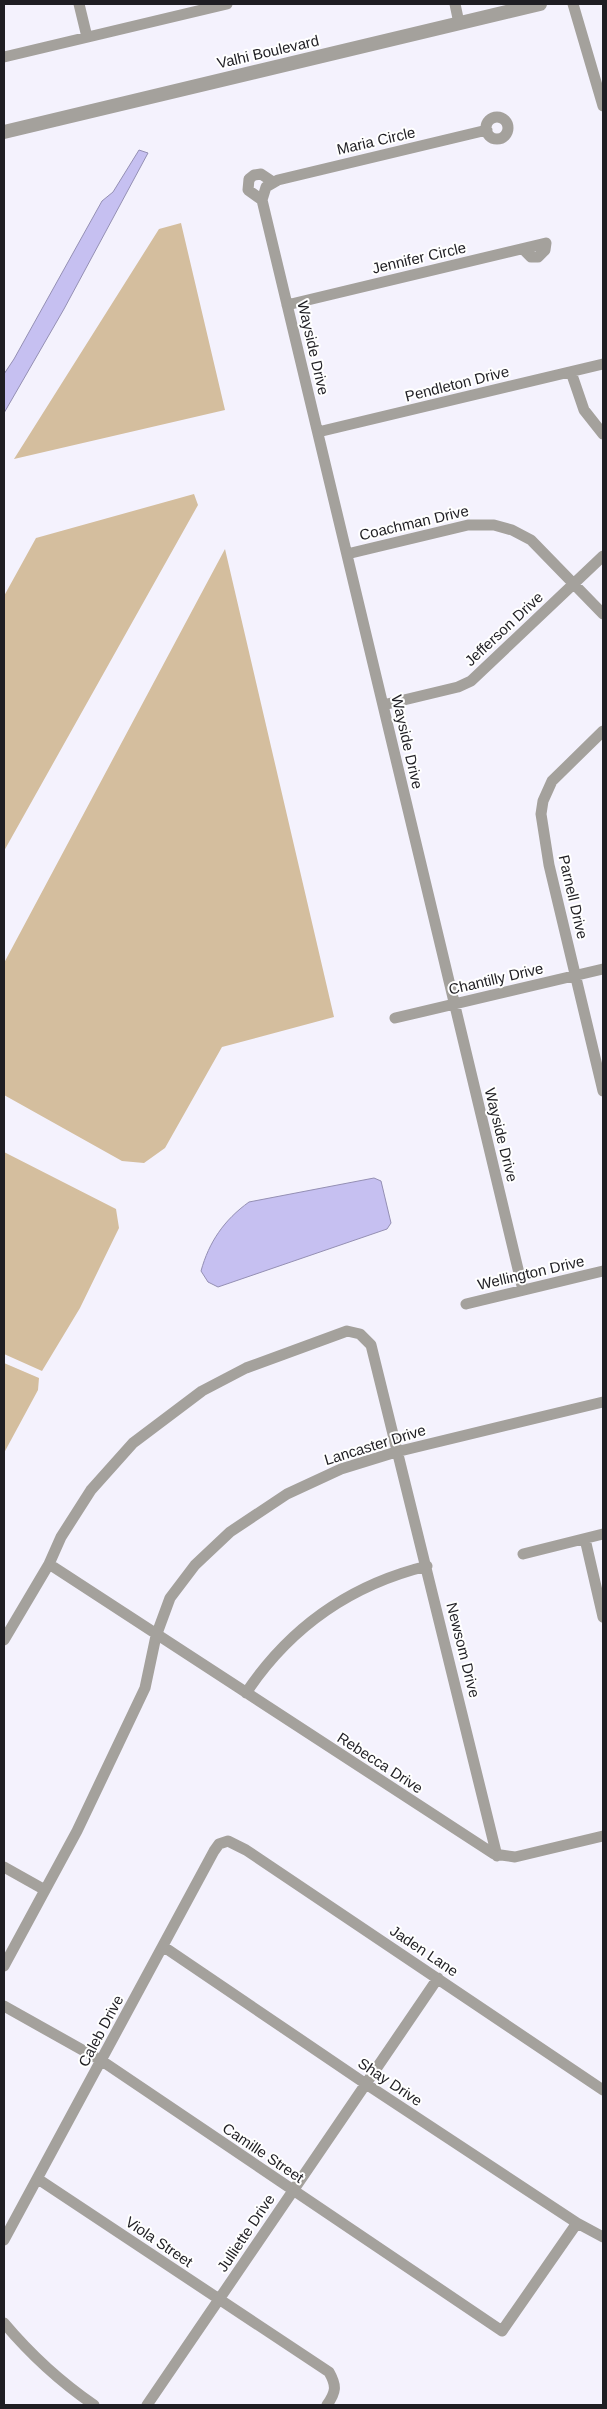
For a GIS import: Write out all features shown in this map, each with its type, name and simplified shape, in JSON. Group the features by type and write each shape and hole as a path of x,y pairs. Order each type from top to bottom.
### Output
{"street":[{"path":"79,4 87,37"},
{"path":"4,57 211,6 227,4"},
{"path":"455,4 459,23"},
{"name":"Valhi Boulevard","path":"4,132 540,4"},
{"path":"573,4 603,104"},
{"name":"Maria Circle","path":"262,200 248,190 249,179 254,175 261,174 273,182 486,130"},
{"path":"262,200 266,187 273,182"},
{"name":"Wayside Drive","path":"262,200 523,1290"},
{"name":"Jennifer Circle","path":"287,305 546,243"},
{"name":"Pendleton Drive","path":"318,432 603,364"},
{"path":"571,372 584,410 603,434"},
{"name":"Coachman Drive","path":"347,554 468,525 494,525 512,530 531,540 603,614"},
{"name":"Jefferson Drive","path":"383,705 458,687 470,681 603,556"},
{"name":"Parnell Drive","path":"603,731 552,781 542,801 541,814 549,866 603,1091"},
{"name":"Chantilly Drive","path":"395,1018 603,969"},
{"name":"Wellington Drive","path":"466,1304 603,1271"},
{"name":"Newsom Drive","path":"4,1640 48,1564 60,1537 91,1490 133,1443 202,1391 246,1368 347,1331 360,1334 371,1346 396,1452 427,1566 497,1856"},
{"name":"Lancaster Drive","path":"4,1966 77,1831 146,1688 156,1636 170,1598 195,1565 230,1532 287,1494 341,1469 396,1452 603,1402"},
{"path":"523,1554 603,1534"},
{"path":"585,1539 603,1617"},
{"name":"Rebecca Drive","path":"48,1564 497,1856"},
{"path":"246,1693 284,1645 319,1614 371,1584 427,1566"},
{"path":"497,1856 515,1857 603,1836"},
{"name":"Caleb Drive","path":"4,2240 164,1947 214,1851 219,1844 228,1841"},
{"name":"Jaden Lane","path":"228,1841 246,1850 603,2090"},
{"path":"4,1867 45,1890"},
{"name":"Shay Drive","path":"164,1947 366,2084 577,2223 603,2237"},
{"name":"Julliette Drive","path":"146,2405 438,1978"},
{"name":"Camille Street","path":"4,2006 102,2061 502,2331 577,2223"},
{"name":"Viola Street","path":"38,2179 329,2372 335,2382 336,2392 327,2405"},
{"path":"4,2323 27,2350 61,2382 94,2405"}],"shaded area":[{"path":"139,150 148,153 64,309 4,413 4,374 102,201 113,192"},
{"path":"181,223 225,410 14,459 159,229"},
{"path":"194,494 198,505 4,851 4,596 36,538"},
{"path":"225,549 334,1017 222,1047 165,1148 144,1163 122,1161 4,1095 4,963"},
{"path":"4,1152 116,1209 119,1228 80,1308 42,1371 4,1354"},
{"path":"374,1178 381,1181 391,1223 387,1229 218,1287 208,1282 201,1271 208,1251 219,1232 232,1216 249,1202"},
{"path":"4,1363 39,1378 38,1390 4,1453"}]}
